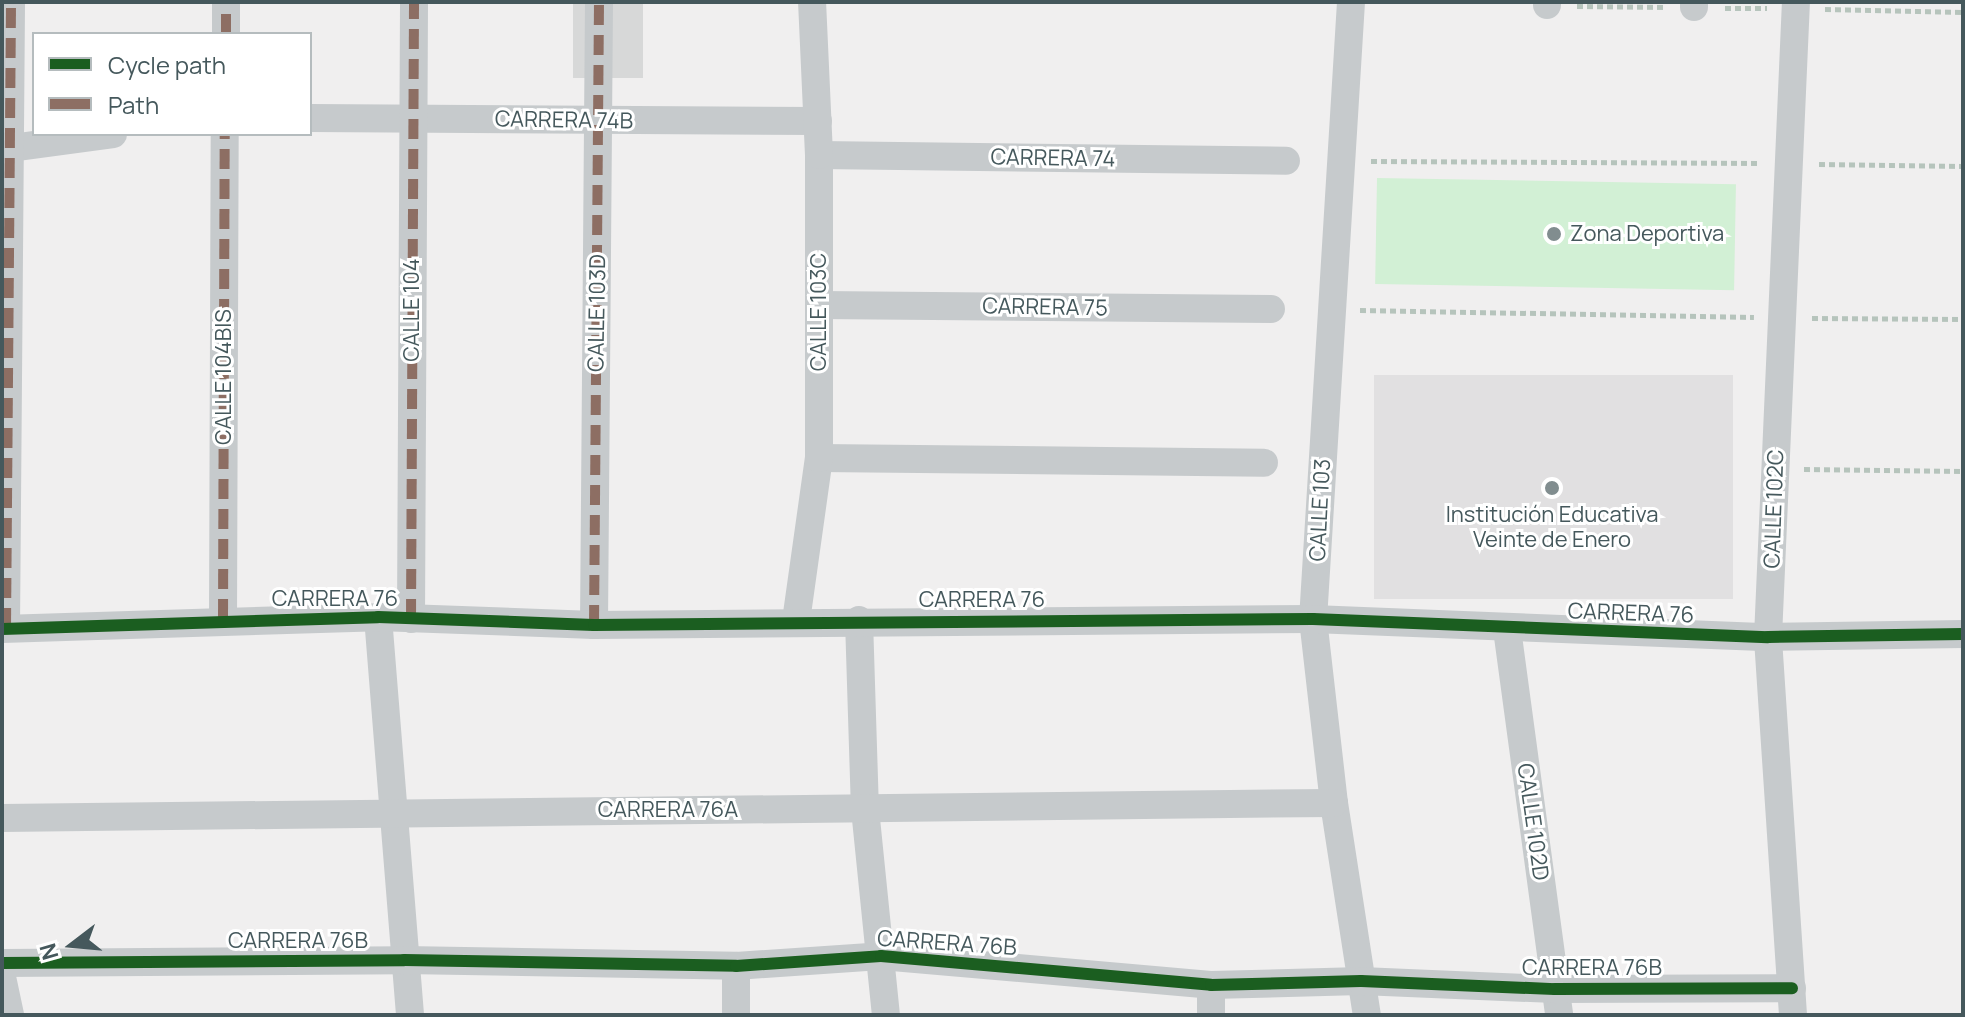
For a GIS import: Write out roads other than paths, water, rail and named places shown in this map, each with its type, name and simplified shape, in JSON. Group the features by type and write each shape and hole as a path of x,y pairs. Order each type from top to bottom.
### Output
{"street":[{"path":"4,628 11,2"},
{"path":"226,2 226,32"},
{"name":"CALLE 104","path":"411,619 414,2"},
{"name":"CALLE 103D","path":"594,625 599,2"},
{"name":"CALLE 103C","path":"796,621 819,458 819,155 812,2"},
{"name":"CALLE 103","path":"1351,2 1313,619 1334,803 1367,1015"},
{"name":"CALLE 102C","path":"1792,1001 1768,637 1796,2"},
{"name":"CARRERA 74B","path":"312,118 413,116 598,121 818,121"},
{"path":"11,148 98,136"},
{"name":"CALLE 104BIS","path":"223,619 225,136"},
{"name":"CARRERA 74","path":"819,155 1286,161"},
{"name":"CARRERA 75","path":"819,305 1271,309"},
{"path":"819,458 1264,463"},
{"path":"378,617 410,1015"},
{"name":"CARRERA 76","path":"4,628 223,619 378,617 594,625 859,620 1313,619 1768,637 1963,634"},
{"path":"859,620 865,809 886,1015"},
{"name":"CALLE 102D","path":"1507,629 1557,1002"},
{"name":"CARRERA 76A","path":"2,818 1334,803"},
{"name":"CARRERA 76B","path":"2,963 404,960 736,966 881,956 1211,985 1361,981 1557,1002 1792,1001"},
{"path":"736,966 736,1015"},
{"path":"2,977 10,1015"},
{"path":"1211,985 1211,1015"}],"place":[{"name":"Zona Deportiva","path":"1554,234"},
{"name":"Institución Educativa Veinte de Enero","path":"1552,488"}]}
